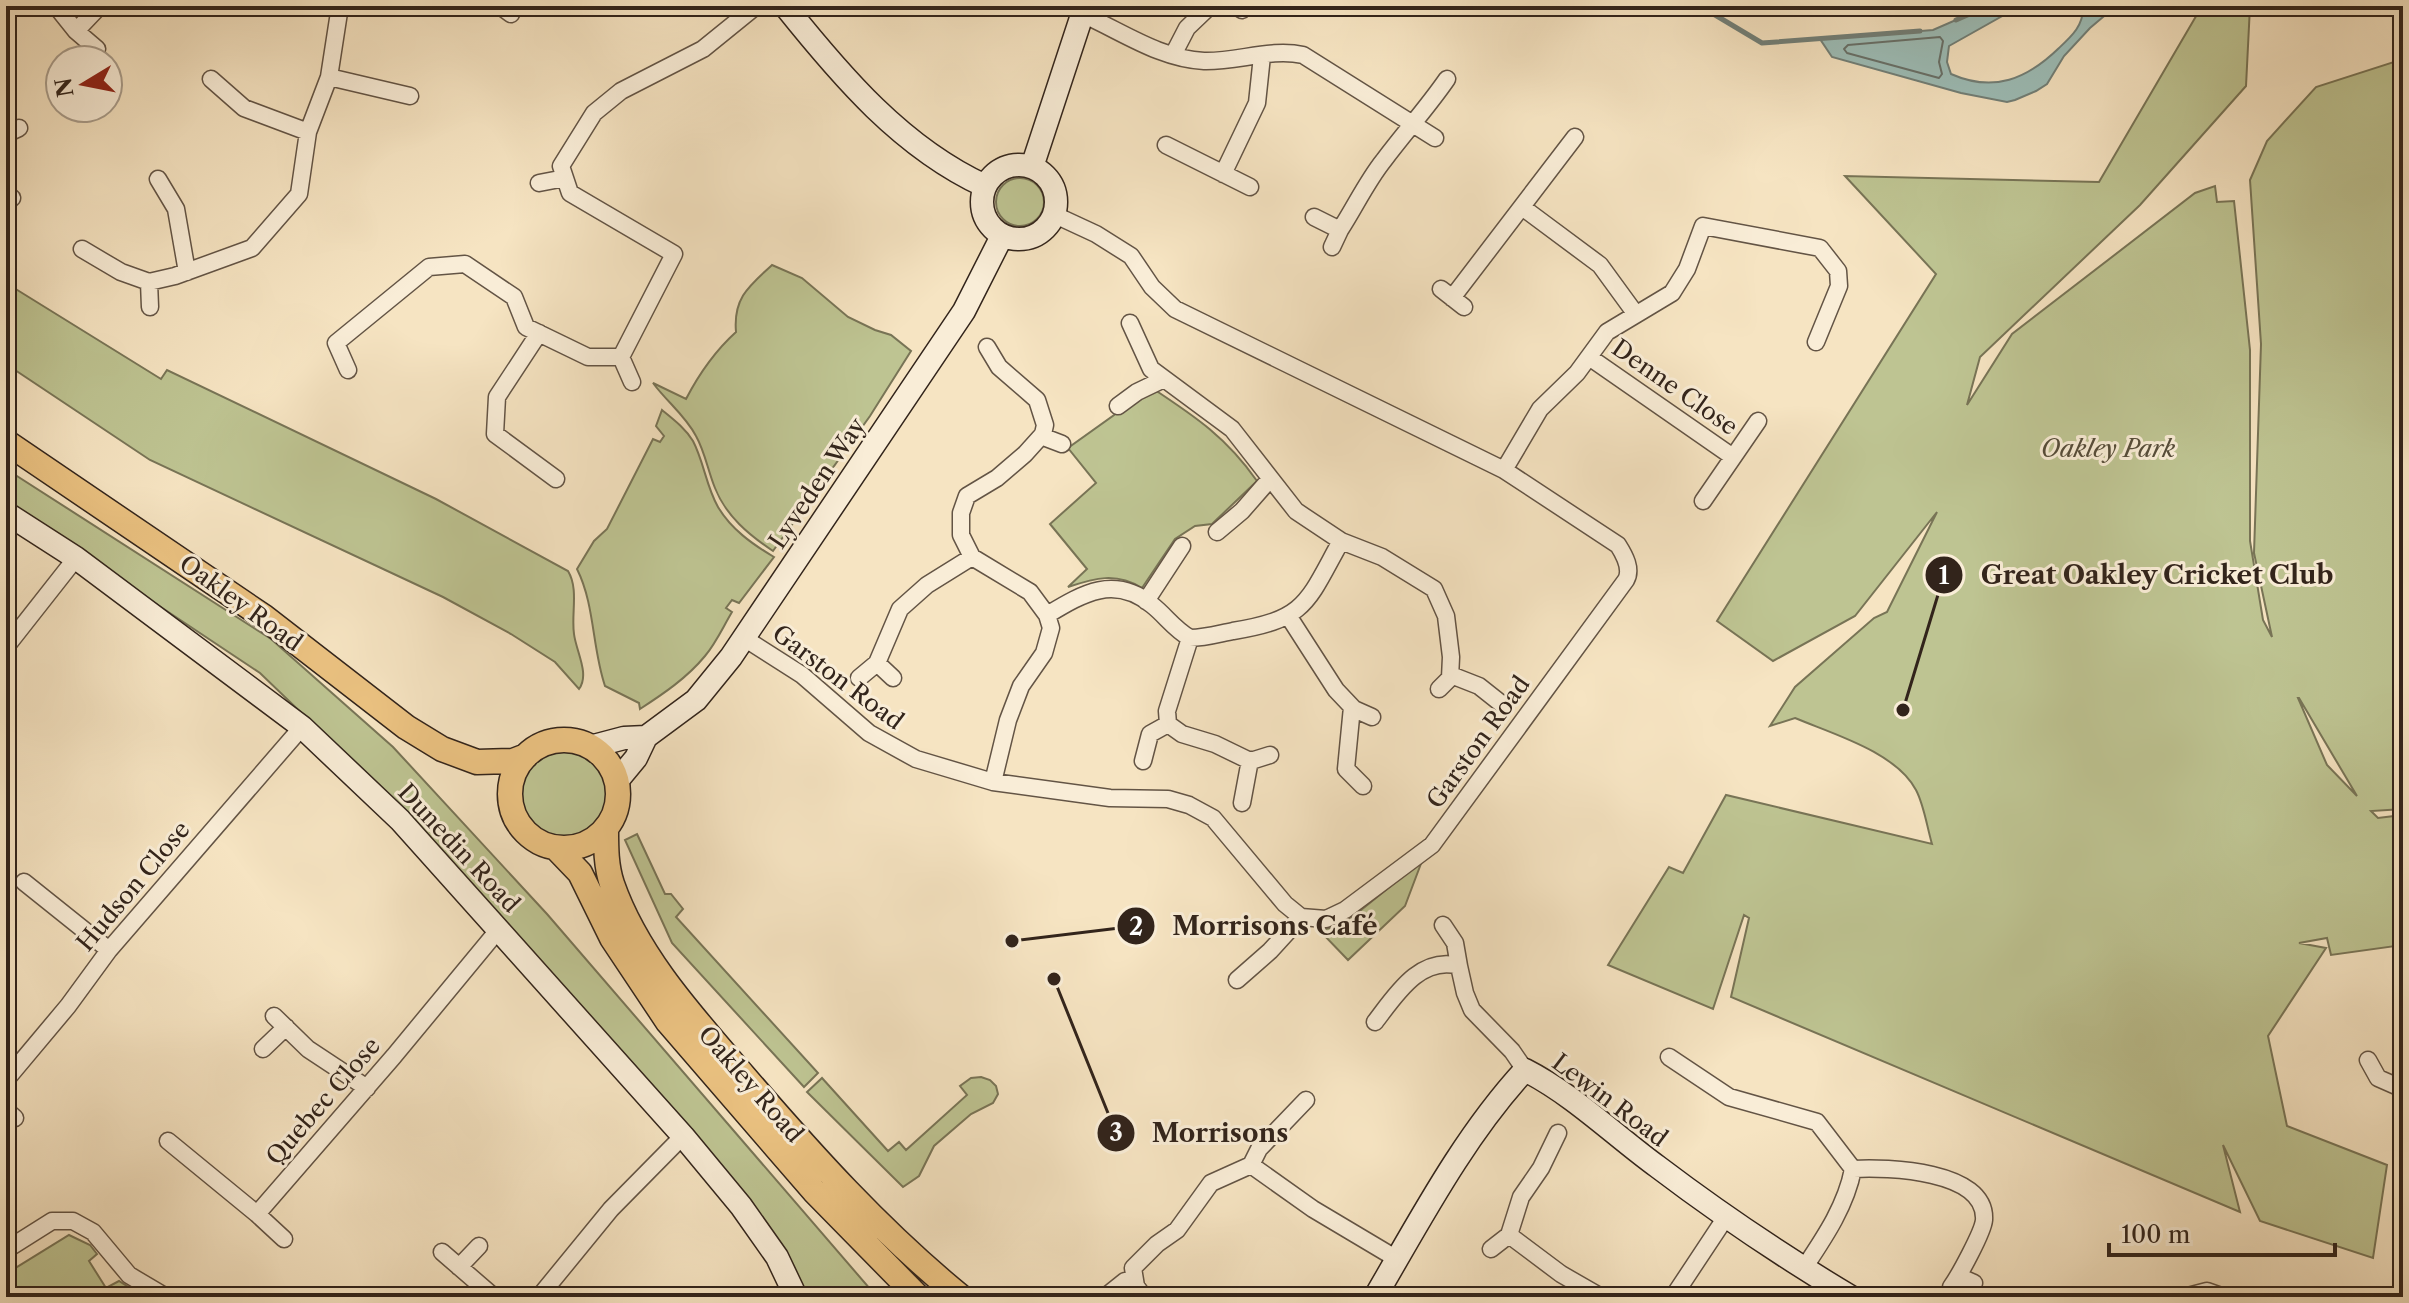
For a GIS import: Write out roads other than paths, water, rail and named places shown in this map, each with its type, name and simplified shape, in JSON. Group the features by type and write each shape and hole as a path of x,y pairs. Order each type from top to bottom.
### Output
{"main road":[{"name":"Oakley Road","path":"6,442 264,617 406,727 442,749 477,762 513,761 526,756"},
{"path":"477,762 511,806 527,834 540,843 556,848 574,848 591,841 606,829 614,815 618,798 617,781 602,755 590,747 573,741 556,741 540,746 526,756 513,780 511,806"},
{"name":"Oakley Road","path":"606,829 607,863 612,883 651,958 671,988 844,1190 889,1235 961,1297"},
{"name":"Oakley Road","path":"556,848 580,873 612,938 668,1022 814,1191 918,1297"}],"street":[{"path":"56,6 91,44"},
{"path":"82,249 121,272 149,282 187,272 252,248 299,194 308,132 329,77 339,6"},
{"path":"621,357 674,254 570,193 561,166 594,113 621,91 703,49 756,6"},
{"path":"785,6 843,76 898,130 965,176 985,186"},
{"path":"1173,55 1187,28 1210,6"},
{"path":"1032,167 1083,10 1146,45 1184,59 1214,61 1291,53 1303,55 1435,138"},
{"path":"76,31 95,11"},
{"path":"1223,174 1257,103 1262,56"},
{"path":"329,77 410,96"},
{"path":"211,79 244,108 308,132"},
{"path":"1332,247 1371,178 1411,123 1427,110 1447,79"},
{"path":"1452,298 1575,137"},
{"path":"1166,145 1250,187"},
{"path":"1020,164 1032,167 1044,173 1051,182 1056,193 1055,215 1046,228 1033,237 1018,239 1002,236 987,220 983,209 985,186 1006,167 1020,164"},
{"path":"539,183 565,178"},
{"path":"158,179 176,209 187,272"},
{"path":"1522,207 1600,265 1635,313"},
{"name":"Garston Road","path":"744,638 802,675 846,715 894,749 916,759 993,782 1110,798 1168,799 1189,805 1213,818 1285,904 1301,917 1318,919 1334,917 1432,845 1612,601 1629,574 1625,556 1610,538 1504,470 1175,309 1152,287 1131,256 1096,234 1055,215"},
{"path":"1314,217 1340,230"},
{"path":"1504,470 1540,409 1577,373 1607,332 1672,293 1687,269 1703,226 1820,248 1838,271 1839,286 1816,342"},
{"name":"Lyveden Way","path":"617,781 636,758 646,737 696,700 744,638 957,321 981,281 1002,236"},
{"path":"348,370 336,343 429,267 465,264 514,297 526,327 588,357 621,357"},
{"path":"149,282 150,307"},
{"path":"1140,331 1151,369 1232,429 1253,452 1296,511 1341,541 1382,557 1434,589 1446,616 1451,675 1439,689"},
{"path":"539,333 497,397 495,434 556,479"},
{"path":"987,347 999,367 1037,400 1045,425 1041,436 1012,466 976,489 963,504 961,535 972,557 1030,592 1047,615 1051,628 1044,653 1021,686 1008,720 993,782"},
{"path":"621,357 632,382"},
{"name":"Denne Close","path":"1589,357 1733,457"},
{"path":"1118,406 1137,392 1164,379"},
{"path":"1703,501 1758,421"},
{"path":"1041,436 1062,444"},
{"path":"1217,532 1242,511 1270,479"},
{"name":"Dunedin Road","path":"6,513 76,558 302,727 400,820 683,1136 741,1206 777,1257 796,1297"},
{"path":"1047,615 1080,596 1103,589 1129,592 1146,601 1177,631 1190,638 1262,626 1289,617 1314,590 1341,541"},
{"path":"1146,601 1182,546"},
{"path":"859,678 877,663 900,609 927,585 972,557"},
{"path":"6,647 76,558"},
{"path":"1289,617 1336,690 1352,707 1372,717"},
{"path":"1168,724 1167,711 1190,638"},
{"path":"877,663 893,678"},
{"path":"1451,675 1479,686 1503,705"},
{"path":"1352,707 1346,769 1363,786"},
{"path":"1168,724 1182,734 1250,760 1270,755"},
{"path":"1143,761 1150,734 1168,724"},
{"name":"Hudson Close","path":"6,1080 68,1006 109,950 302,727"},
{"name":"Lyveden Way","path":"590,747 624,738 646,737"},
{"path":"1242,803 1250,760"},
{"path":"24,882 109,950"},
{"path":"1237,980 1270,951 1301,917"},
{"path":"1443,925 1455,943 1465,993 1472,1010 1512,1051 1525,1070"},
{"name":"Quebec Close","path":"257,1214 499,929"},
{"path":"1375,1022 1403,984 1414,976 1439,965 1459,966"},
{"path":"263,1049 280,1022 308,1049 367,1088"},
{"path":"1669,1057 1729,1097 1817,1122 1853,1169 1850,1189 1840,1210 1804,1268"},
{"path":"2368,1060 2378,1078 2403,1089"},
{"name":"Lewin Road","path":"1375,1297 1471,1140 1508,1088 1525,1070 1562,1091 1726,1217 1851,1297"},
{"path":"1144,1297 1134,1279 1133,1268 1157,1244 1177,1230 1211,1183 1251,1165 1259,1149 1306,1100"},
{"path":"1491,1249 1509,1235 1521,1197 1541,1168 1558,1133"},
{"path":"539,1297 611,1209 683,1136"},
{"path":"168,1141 284,1239"},
{"path":"1251,1165 1313,1209 1397,1259"},
{"path":"1853,1169 1880,1167 1915,1170 1965,1187 1979,1198 1984,1221 1961,1282"},
{"path":"1673,1297 1726,1217"},
{"path":"6,1250 52,1221 73,1221 93,1232 129,1275 166,1297"},
{"path":"1509,1235 1561,1274 1601,1297"},
{"path":"459,1267 479,1246"},
{"path":"442,1252 494,1297"},
{"path":"1105,1297 1125,1281 1134,1279"},
{"path":"6,1289 10,1297"},
{"path":"2184,1297 2207,1291 2224,1297"}],"water":[{"path":"1988,6 2020,6 1949,46 1947,62 1951,74 1982,82 2009,80 2022,75 2047,59 2073,34 2082,19 2083,6 2116,6 2064,56 2047,84 2007,102 1961,93 1832,57 1820,39 1933,30"}],"waterway":[{"path":"1700,6 1762,43 1920,31"},
{"path":"1956,20 1988,6"}],"place":[{"name":"Great Oakley Cricket Club","path":"1903,710"},
{"name":"Morrisons Café","path":"1012,941"},
{"name":"Morrisons","path":"1054,979"}],"park label":[{"name":"Oakley Park","path":"2108,448"}]}
